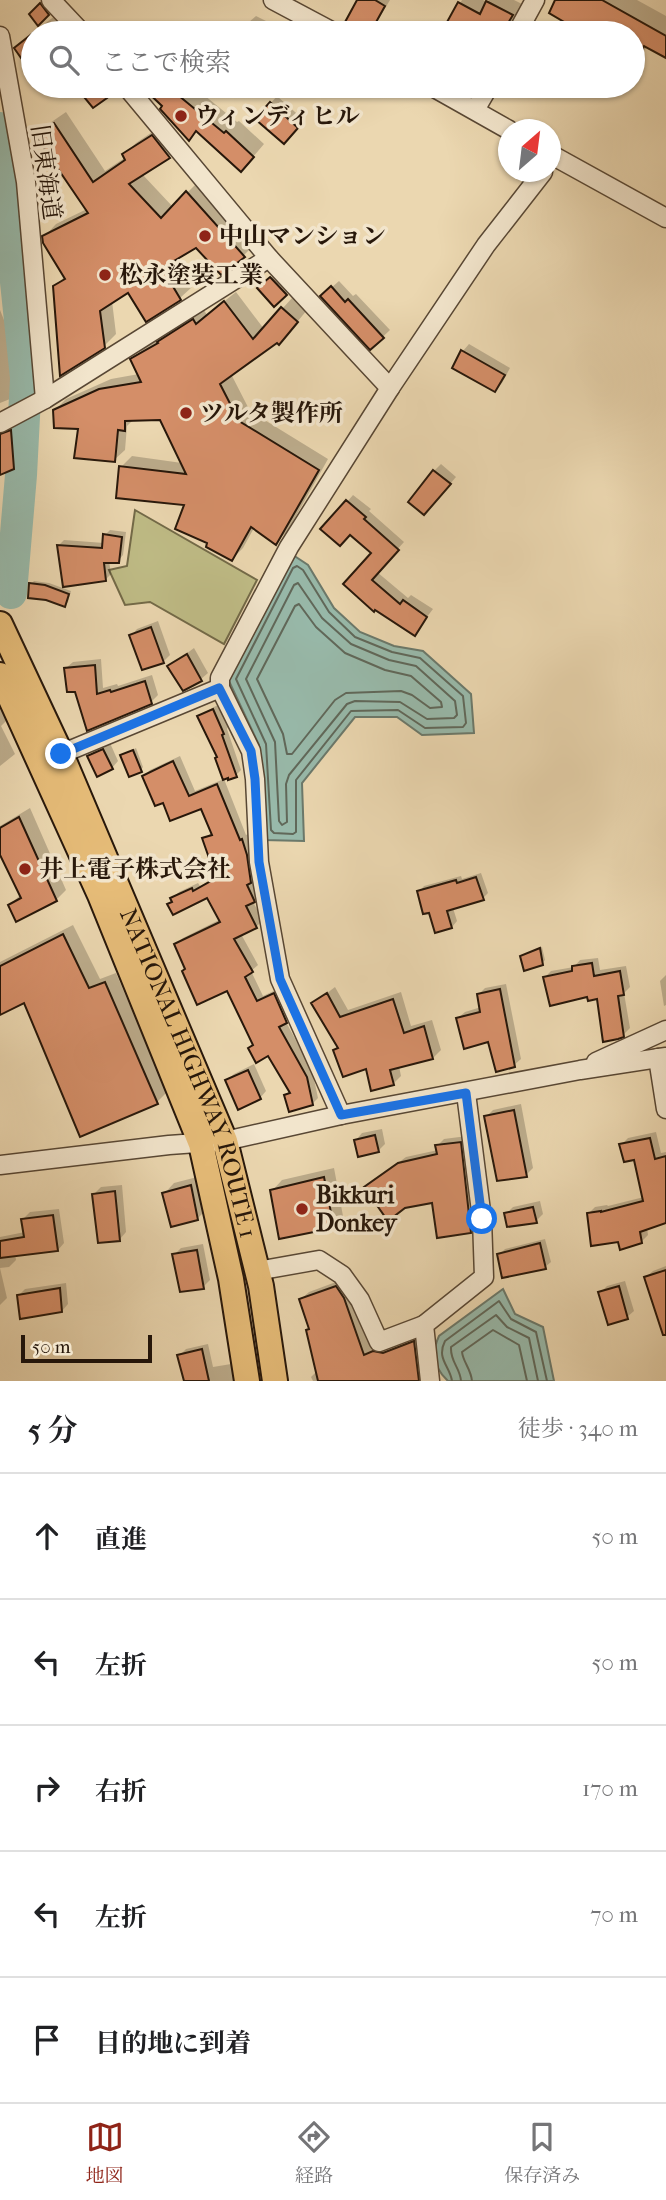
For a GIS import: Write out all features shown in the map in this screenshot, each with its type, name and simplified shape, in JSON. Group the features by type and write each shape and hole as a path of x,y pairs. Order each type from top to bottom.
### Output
{"highway":[{"name":"NATIONAL HIGHWAY ROUTE 1","path":"0,624 61,754 213,1142 261,1286 275,1381"},
{"name":"NATIONAL HIGHWAY ROUTE 1","path":"0,675 213,1142 247,1381"}],"street":[{"path":"51,0 71,21"},
{"path":"273,0 312,21"},
{"path":"513,0 532,5 523,21"},
{"name":"旧東海道","path":"0,36 26,182 31,407"},
{"path":"136,98 269,258 390,388"},
{"path":"453,98 498,124"},
{"path":"475,110 482,98"},
{"path":"561,163 666,218"},
{"path":"341,1115 280,979 259,862 251,751 219,688 220,678 289,547 390,388 486,245 535,182"},
{"path":"0,423 31,407 269,258"},
{"path":"61,754 219,688"},
{"path":"580,1070 666,1030"},
{"path":"0,1165 213,1142 341,1115 662,1057 666,1109"},
{"path":"257,1271 319,1261 342,1275 360,1300 379,1342 424,1325 484,1277 482,1219 466,1093"},
{"path":"424,1325 430,1381"}],"shaded area":[{"path":"135,510 257,580 224,644 150,602 125,605 109,570 127,566"}],"water":[{"path":"293,555 308,565 334,608 360,632 394,646 423,651 471,694 474,733 422,735 397,717 355,717 302,783 304,841 264,840 259,745 228,679"},
{"path":"503,1289 515,1314 543,1327 554,1381 448,1381 435,1360 439,1336"}],"building":[{"path":"357,0 375,0 385,6 377,21 346,21"},
{"path":"555,0 602,0 639,21 563,21 549,13"},
{"path":"486,1 513,15 509,21 448,21 458,2 480,14"},
{"path":"40,3 49,15 43,21 34,21 29,14"},
{"path":"645,24 666,36 666,58 645,47"},
{"path":"21,42 21,58 14,48"},
{"path":"85,98 107,98 93,108"},
{"path":"154,98 182,98 224,133 226,131 254,157 241,172 196,131 189,141 160,109 162,106"},
{"path":"270,102 298,128 284,144 255,119"},
{"path":"54,123 93,182 125,160 122,154 152,135 170,158 129,184 161,218 186,191 245,257 221,275 196,248 162,268 181,300 146,322 128,293 100,311 105,348 60,376 53,286 65,279 43,243 42,236 88,213 35,135"},
{"path":"270,277 287,295 274,307 257,288"},
{"path":"331,286 345,302 348,299 384,338 370,350 320,296"},
{"path":"224,301 253,339 281,307 298,322 279,345 277,343 220,384 239,421 319,470 276,545 251,527 232,561 206,547 207,543 175,529 184,505 116,498 119,466 186,474 160,420 125,421 125,431 118,430 115,462 74,458 78,429 54,428 53,410 99,389 141,382 130,359 193,319 196,324"},
{"path":"461,350 505,375 495,392 452,368"},
{"path":"11,430 14,469 0,475 0,434"},
{"path":"433,470 451,484 424,515 408,502"},
{"path":"346,500 399,550 372,580 400,604 403,600 427,617 415,636 375,610 374,612 343,584 371,553 350,535 340,546 320,529"},
{"path":"103,534 122,537 119,563 104,563 106,581 63,587 57,545 102,548"},
{"path":"29,583 45,585 69,594 65,607 46,600 28,598"},
{"path":"151,627 164,663 142,670 129,635"},
{"path":"187,654 202,681 183,691 167,666"},
{"path":"95,665 97,694 145,681 152,704 87,731 75,692 67,692 64,668"},
{"path":"213,709 237,777 228,780 223,780 215,758 217,757 197,716"},
{"path":"103,749 113,769 97,777 87,756"},
{"path":"133,750 142,772 129,777 120,755"},
{"path":"173,761 189,796 217,784 240,840 242,839 251,883 247,885 255,902 246,906 257,928 234,939 253,972 245,977 257,1001 274,993 287,1023 279,1027 307,1077 313,1105 289,1112 284,1095 290,1093 268,1056 256,1063 248,1048 253,1045 227,991 197,1005 182,971 185,969 174,944 220,922 207,898 173,915 167,904 172,902 170,898 192,888 193,891 216,878 202,838 212,835 201,809 170,821 163,803 155,806 142,776"},
{"name":"井上電子株式会社","path":"19,817 57,901 16,922 8,905 21,898 0,855 0,828"},
{"path":"476,877 484,900 447,911 452,928 435,933 429,913 423,914 417,891"},
{"path":"63,934 89,988 105,982 158,1104 80,1137 24,1003 0,1015 0,966"},
{"path":"540,948 543,965 524,971 520,956"},
{"path":"592,963 594,976 620,971 624,995 618,996 624,1037 603,1042 597,999 588,1001 587,997 550,1006 543,977 572,971 572,966"},
{"path":"500,989 515,1067 496,1072 488,1042 464,1049 456,1018 480,1012 477,994"},
{"path":"327,993 340,1017 393,999 404,1033 424,1026 433,1059 390,1070 394,1085 371,1091 366,1069 343,1077 333,1050 338,1048 311,1003"},
{"path":"248,1070 261,1099 238,1110 225,1080"},
{"path":"514,1110 527,1177 497,1181 484,1116"},
{"path":"375,1135 379,1152 358,1157 354,1140"},
{"path":"650,1138 655,1159 666,1156 666,1223 640,1232 642,1243 620,1250 618,1242 591,1246 587,1213 643,1201 634,1160 624,1162 619,1144"},
{"path":"461,1142 471,1233 437,1238 432,1203 405,1208 388,1221 364,1187 398,1163 437,1154 435,1145"},
{"name":"Bikkuri Donkey","path":"324,1177 334,1228 279,1239 270,1190"},
{"path":"191,1185 198,1220 171,1227 162,1193"},
{"path":"115,1191 120,1241 98,1243 92,1194"},
{"path":"533,1207 537,1223 507,1227 504,1213"},
{"path":"53,1215 58,1251 0,1258 0,1241 24,1237 21,1219"},
{"path":"540,1243 546,1269 502,1278 497,1254"},
{"path":"197,1250 204,1289 180,1292 172,1254"},
{"path":"666,1270 666,1335 663,1335 644,1277"},
{"path":"336,1286 344,1298 364,1355 373,1351 383,1353 414,1341 419,1381 318,1381 306,1330 309,1329 299,1299"},
{"path":"619,1286 628,1319 608,1325 598,1292"},
{"path":"60,1288 62,1312 20,1319 17,1295"},
{"path":"202,1349 209,1381 184,1381 177,1355"}],"waterway":[{"path":"0,128 26,378 11,593"}],"place":[{"name":"ウィンディヒル","path":"181,116"},
{"name":"中山マンション","path":"205,236"},
{"name":"松永塗装工業","path":"105,275"},
{"name":"ツルタ製作所","path":"186,413"},
{"name":"井上電子株式会社","path":"25,869"},
{"name":"Bikkuri Donkey","path":"302,1209"}],"route":[{"path":"61,754 219,688 251,751 259,862 280,979 341,1115 466,1093 482,1219"}]}
